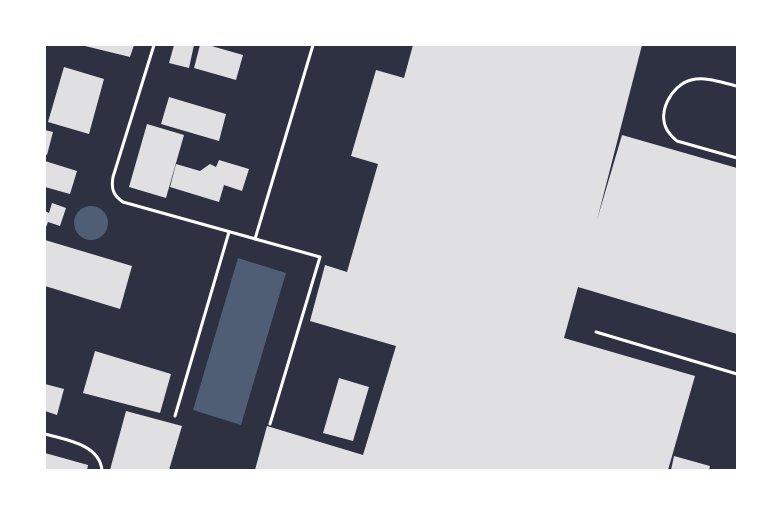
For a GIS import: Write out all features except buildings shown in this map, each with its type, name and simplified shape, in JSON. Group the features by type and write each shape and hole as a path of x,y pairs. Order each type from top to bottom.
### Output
{"lane":[{"path":"154,45 113,177 113,192 116,198 123,202 320,257 270,424"},
{"path":"256,239 314,45"},
{"path":"737,86 703,79 691,80 679,86 671,94 665,108 664,122 669,134 677,140 737,158"},
{"path":"175,416 229,232"},
{"path":"596,332 737,374"},
{"path":"45,434 79,444 96,454 101,463 102,470"}],"water":[{"path":"94,206 101,208 106,213 108,223 106,233 101,238 88,240 81,238 76,233 74,220 76,213 81,208"},
{"path":"238,258 286,273 241,425 193,410"}]}
